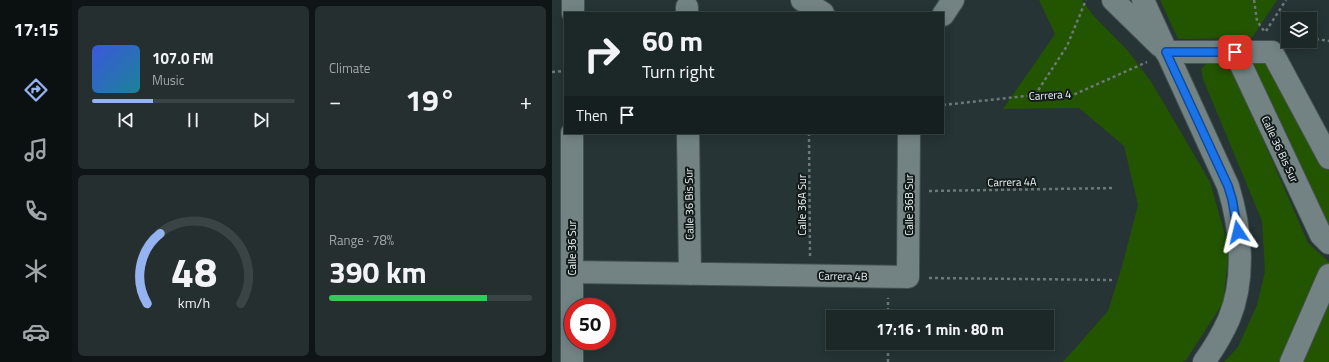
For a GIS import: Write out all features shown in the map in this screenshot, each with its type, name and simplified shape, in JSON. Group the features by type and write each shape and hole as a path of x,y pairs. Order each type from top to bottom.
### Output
{"street":[{"path":"573,0 573,12"},
{"path":"802,0 821,12"},
{"path":"944,14 953,0"},
{"path":"1113,0 1158,56 1228,186 1232,199 1238,232 1239,263 1236,294 1229,318 1220,338 1204,362"},
{"path":"1143,0 1158,56"},
{"path":"1158,56 1235,52 1272,52 1329,158"},
{"name":"Calle 36 Bis Sur","path":"1235,52 1320,235 1329,244"},
{"name":"Calle 36 Sur","path":"572,134 572,362"},
{"name":"Calle 36 Bis Sur","path":"688,134 690,274"},
{"name":"Calle 36B Sur","path":"908,277 909,134"},
{"name":"Carrera 4B","path":"572,272 908,277"},
{"path":"1291,362 1329,275"}],"path":[{"path":"1035,95 1068,46 1086,0"},
{"path":"1254,0 1257,21 1271,43 1272,52"},
{"path":"1265,32 1286,0"},
{"path":"1317,39 1329,41"},
{"name":"Carrera 4","path":"944,105 1035,95 1073,95 1158,56"},
{"path":"552,72 564,71"},
{"name":"Calle 36A Sur","path":"809,134 810,276"},
{"name":"Carrera 4A","path":"909,192 1115,188"},
{"path":"908,277 1113,280"},
{"path":"888,350 888,362"}],"green space":[{"path":"1039,0 1082,0 1092,14 1128,51 1152,83 1210,182 1229,249 1223,303 1186,360 1183,362 1063,362 1108,311 1122,266 1138,205 1124,146 1079,108 1003,109 1055,34"},
{"path":"1160,0 1277,0 1252,38 1178,39"},
{"path":"1247,58 1270,63 1329,171 1329,230"},
{"path":"1215,59 1231,66 1308,243 1329,262 1329,362 1224,362 1238,347 1257,305 1265,271 1262,221 1203,79 1201,69 1207,63"}],"route":[{"path":"1235,52 1166,52 1228,186 1238,232"}]}
